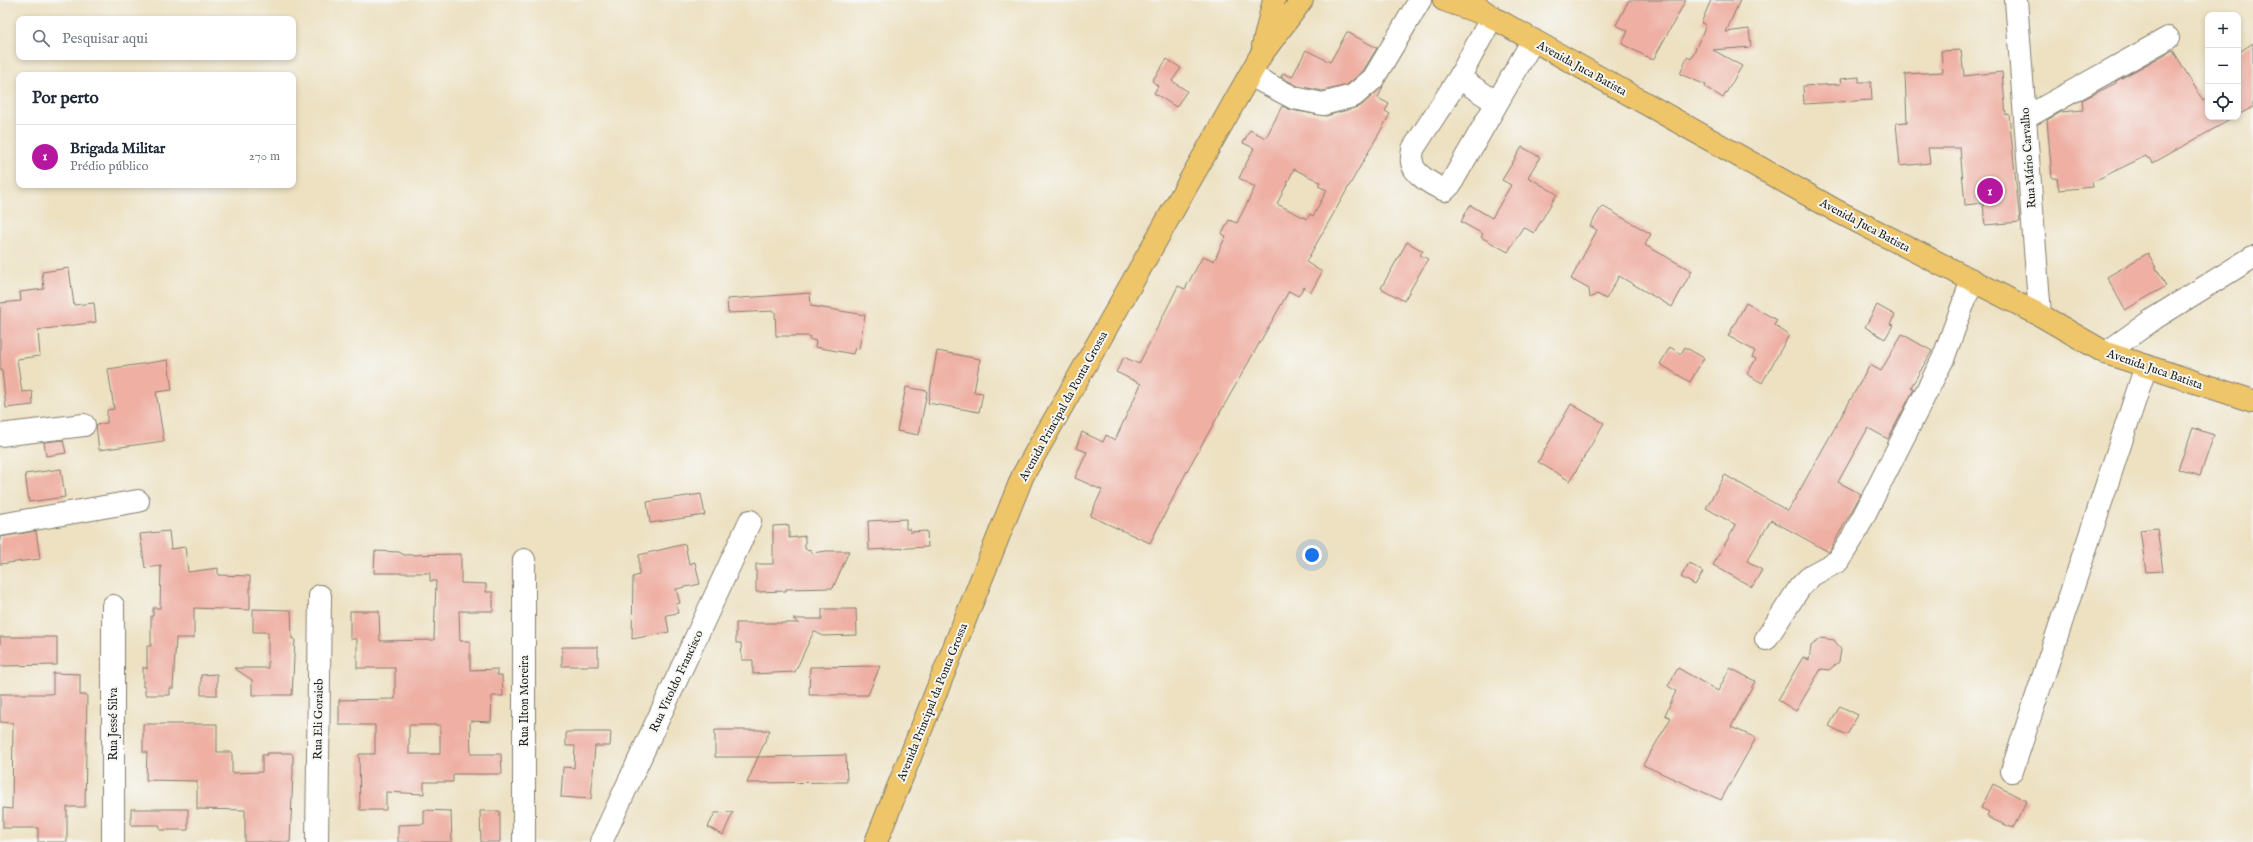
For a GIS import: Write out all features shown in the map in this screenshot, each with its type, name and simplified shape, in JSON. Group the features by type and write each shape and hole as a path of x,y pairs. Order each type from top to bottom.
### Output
{"main road":[{"name":"Avenida Principal da Ponta Grossa","path":"1261,55 1274,0"},
{"name":"Avenida Principal da Ponta Grossa","path":"876,842 1023,475 1261,55 1302,0"},
{"name":"Avenida Juca Batista","path":"1444,0 1492,17"},
{"name":"Avenida Juca Batista","path":"1468,0 1492,17 1835,210 2040,315 2106,353 2253,401"}],"street":[{"path":"1250,75 1294,98 1323,104 1353,96 1373,80 1420,0"},
{"name":"Rua Mário Carvalho","path":"2016,0 2040,315"},
{"path":"1492,17 1459,78 1413,149 1411,161 1414,169 1436,186 1445,190 1450,185 1533,40"},
{"path":"2025,118 2168,38"},
{"path":"1459,78 1497,103"},
{"path":"2106,353 2155,318 2253,257"},
{"path":"1766,639 1800,587 1812,575 1838,561 1852,539 1943,360 1972,280"},
{"path":"2012,771 2146,366"},
{"path":"0,435 84,425"},
{"path":"0,524 138,501"},
{"name":"Rua Vitoldo Francisco","path":"601,842 750,521"},
{"name":"Rua Ilton Moreira","path":"524,560 524,842"},
{"name":"Rua Eli Goraieb","path":"317,842 320,596"},
{"name":"Rua Jessé Silva","path":"113,606 113,842"}],"building":[{"path":"1629,0 1686,0 1653,60 1622,44 1628,31 1616,25"},
{"path":"1711,0 1740,0 1726,32 1749,29 1751,47 1713,50 1742,66 1723,98 1705,87 1706,85 1680,74 1687,57 1691,59 1706,25 1701,23"},
{"path":"1347,32 1377,48 1363,71 1347,85 1323,91 1298,86 1281,77 1283,73 1292,77 1306,50 1330,62"},
{"path":"2253,43 2253,107 2241,113 2241,84 2241,51"},
{"path":"1961,50 1964,76 2002,72 2006,115 2009,114 2020,222 1985,225 1983,203 1965,205 1960,148 1928,148 1930,163 1900,166 1896,123 1907,122 1905,74 1943,72 1941,51"},
{"path":"2173,50 2203,101 2205,100 2205,120 2230,120 2153,163 2150,158 2148,159 2146,156 2092,182 2093,187 2059,190 2057,178 2052,178 2047,120 2061,112 2083,110 2082,100 2116,83 2116,81"},
{"path":"1167,59 1181,68 1172,81 1187,91 1176,107 1154,93 1158,86 1152,81"},
{"path":"1859,77 1859,82 1871,82 1872,100 1804,104 1803,86 1841,84 1840,79"},
{"path":"1383,86 1378,98 1389,104 1385,111 1390,114 1306,262 1322,272 1311,292 1304,287 1298,296 1289,291 1188,469 1150,543 1090,516 1102,490 1075,478 1087,452 1076,448 1082,432 1103,442 1106,435 1115,440 1141,384 1116,372 1124,357 1139,364 1178,286 1185,289 1203,256 1214,261 1226,236 1222,234 1229,220 1237,223 1255,187 1239,178 1254,148 1243,143 1250,130 1266,138 1282,106 1291,110 1326,116 1361,106","holes":["1294,169 1320,182 1318,186 1327,190 1313,216 1310,214 1307,219 1277,204"]},
{"path":"1522,147 1540,157 1528,177 1557,194 1534,233 1523,227 1508,252 1481,237 1483,234 1461,222 1470,205 1492,218 1511,185 1502,180"},
{"path":"1602,206 1651,234 1645,245 1692,271 1672,307 1619,276 1606,299 1597,294 1590,298 1589,289 1571,279 1597,230 1590,226"},
{"path":"1407,242 1423,251 1420,255 1428,259 1404,301 1381,288"},
{"path":"2148,253 2166,286 2125,310 2107,277"},
{"path":"69,268 74,305 94,303 96,322 38,330 40,356 17,359 22,392 32,391 33,405 6,408 2,370 0,370 0,303 21,301 20,292 44,289 42,272"},
{"path":"810,293 811,306 865,315 859,349 855,348 853,354 815,347 816,341 809,339 810,336 776,336 775,311 728,313 727,299"},
{"path":"1746,303 1777,320 1774,325 1789,335 1762,383 1747,374 1756,359 1752,357 1755,351 1728,336"},
{"path":"1877,305 1895,315 1890,324 1893,325 1885,339 1865,327"},
{"path":"1902,334 1932,351 1911,387 1914,389 1888,439 1868,428 1838,482 1861,494 1829,552 1771,520 1747,561 1762,570 1752,587 1713,565 1736,525 1706,508 1725,475 1788,511 1870,365 1881,371"},
{"path":"1670,347 1681,354 1685,347 1704,358 1690,382 1660,364"},
{"path":"937,351 980,359 974,392 983,393 979,412 928,403"},
{"path":"168,360 172,390 156,392 164,441 99,450 96,425 107,423 107,410 114,409 108,369"},
{"path":"906,387 927,391 919,435 897,431"},
{"path":"1571,404 1604,423 1570,481 1538,462"},
{"path":"2193,428 2214,435 2200,476 2178,469"},
{"path":"63,440 66,453 46,456 44,442"},
{"path":"61,469 65,497 29,502 25,474"},
{"path":"701,494 705,515 650,523 647,502"},
{"path":"906,519 906,529 910,529 910,532 927,531 928,547 869,550 868,521"},
{"path":"789,525 789,538 805,536 805,549 811,550 811,553 849,551 833,588 786,589 786,591 756,592 756,564 773,564 773,526"},
{"path":"2157,528 2163,571 2146,572 2140,530"},
{"path":"36,531 40,559 0,564 0,537"},
{"path":"169,531 171,549 185,547 188,572 218,568 218,575 250,576 250,610 194,608 194,638 176,638 173,687 175,688 170,688 170,695 145,695 145,687 143,687 143,667 147,669 147,646 151,646 151,616 153,616 153,608 160,608 161,566 145,568 140,534"},
{"path":"685,544 689,564 695,562 700,584 676,589 680,603 676,604 678,613 666,615 669,632 632,639 633,577 639,575 639,555"},
{"path":"375,551 399,552 404,555 461,554 461,583 486,584 486,592 493,592 493,611 459,611 460,641 470,641 470,670 497,669 497,675 502,675 503,696 492,696 491,722 470,721 471,754 501,754 502,774 453,774 453,782 424,782 424,794 386,792 386,810 360,810 359,754 375,754 375,725 339,725 339,700 395,699 395,668 357,668 357,639 350,639 350,611 379,611 380,641 434,640 436,581 430,581 430,573 374,573","holes":["409,725 440,725 440,754 409,754"]},
{"path":"1689,563 1703,572 1695,585 1681,577"},
{"path":"253,609 291,610 292,639 295,639 292,695 252,695 252,680 234,668 268,668 268,632 253,632"},
{"path":"822,609 856,609 857,635 823,636 814,631 795,672 753,674 753,660 742,660 741,643 736,643 736,623 799,623 793,619 822,619"},
{"path":"0,637 57,637 57,665 0,666"},
{"path":"1822,638 1834,640 1841,650 1839,662 1829,670 1821,669 1796,711 1778,700 1803,657 1809,660 1811,646"},
{"path":"562,647 598,647 598,666 562,666"},
{"path":"880,666 868,695 809,695 810,667"},
{"path":"1678,668 1718,691 1730,668 1755,681 1731,727 1756,738 1721,800 1643,765 1671,718 1665,715 1676,691 1668,686"},
{"path":"53,673 80,674 80,695 87,695 85,807 67,807 67,842 38,842 38,828 3,828 3,808 12,809 13,723 0,722 0,694 53,694"},
{"path":"217,674 217,695 201,695 201,675"},
{"path":"1840,706 1858,715 1847,735 1829,726"},
{"path":"143,724 217,724 217,752 232,752 232,773 262,772 262,755 267,755 267,753 291,753 293,755 293,774 290,842 245,842 245,810 197,809 197,781 146,780 147,752 143,752"},
{"path":"715,730 770,730 758,757 715,757"},
{"path":"566,732 611,732 610,746 595,746 591,799 561,797 563,767 574,768 575,746 566,746"},
{"path":"846,755 847,782 747,783 758,757"},
{"path":"1993,784 2027,801 2013,828 1989,818 1987,815 1989,812 1981,808"},
{"path":"131,809 188,809 188,830 160,830 160,825 131,825"},
{"path":"424,810 451,811 452,842 398,842 398,825 424,824"},
{"path":"480,811 500,811 500,842 481,842"},
{"path":"733,812 723,835 708,827 715,813"}],"place":[{"name":"Brigada Militar","path":"1990,191"}]}
